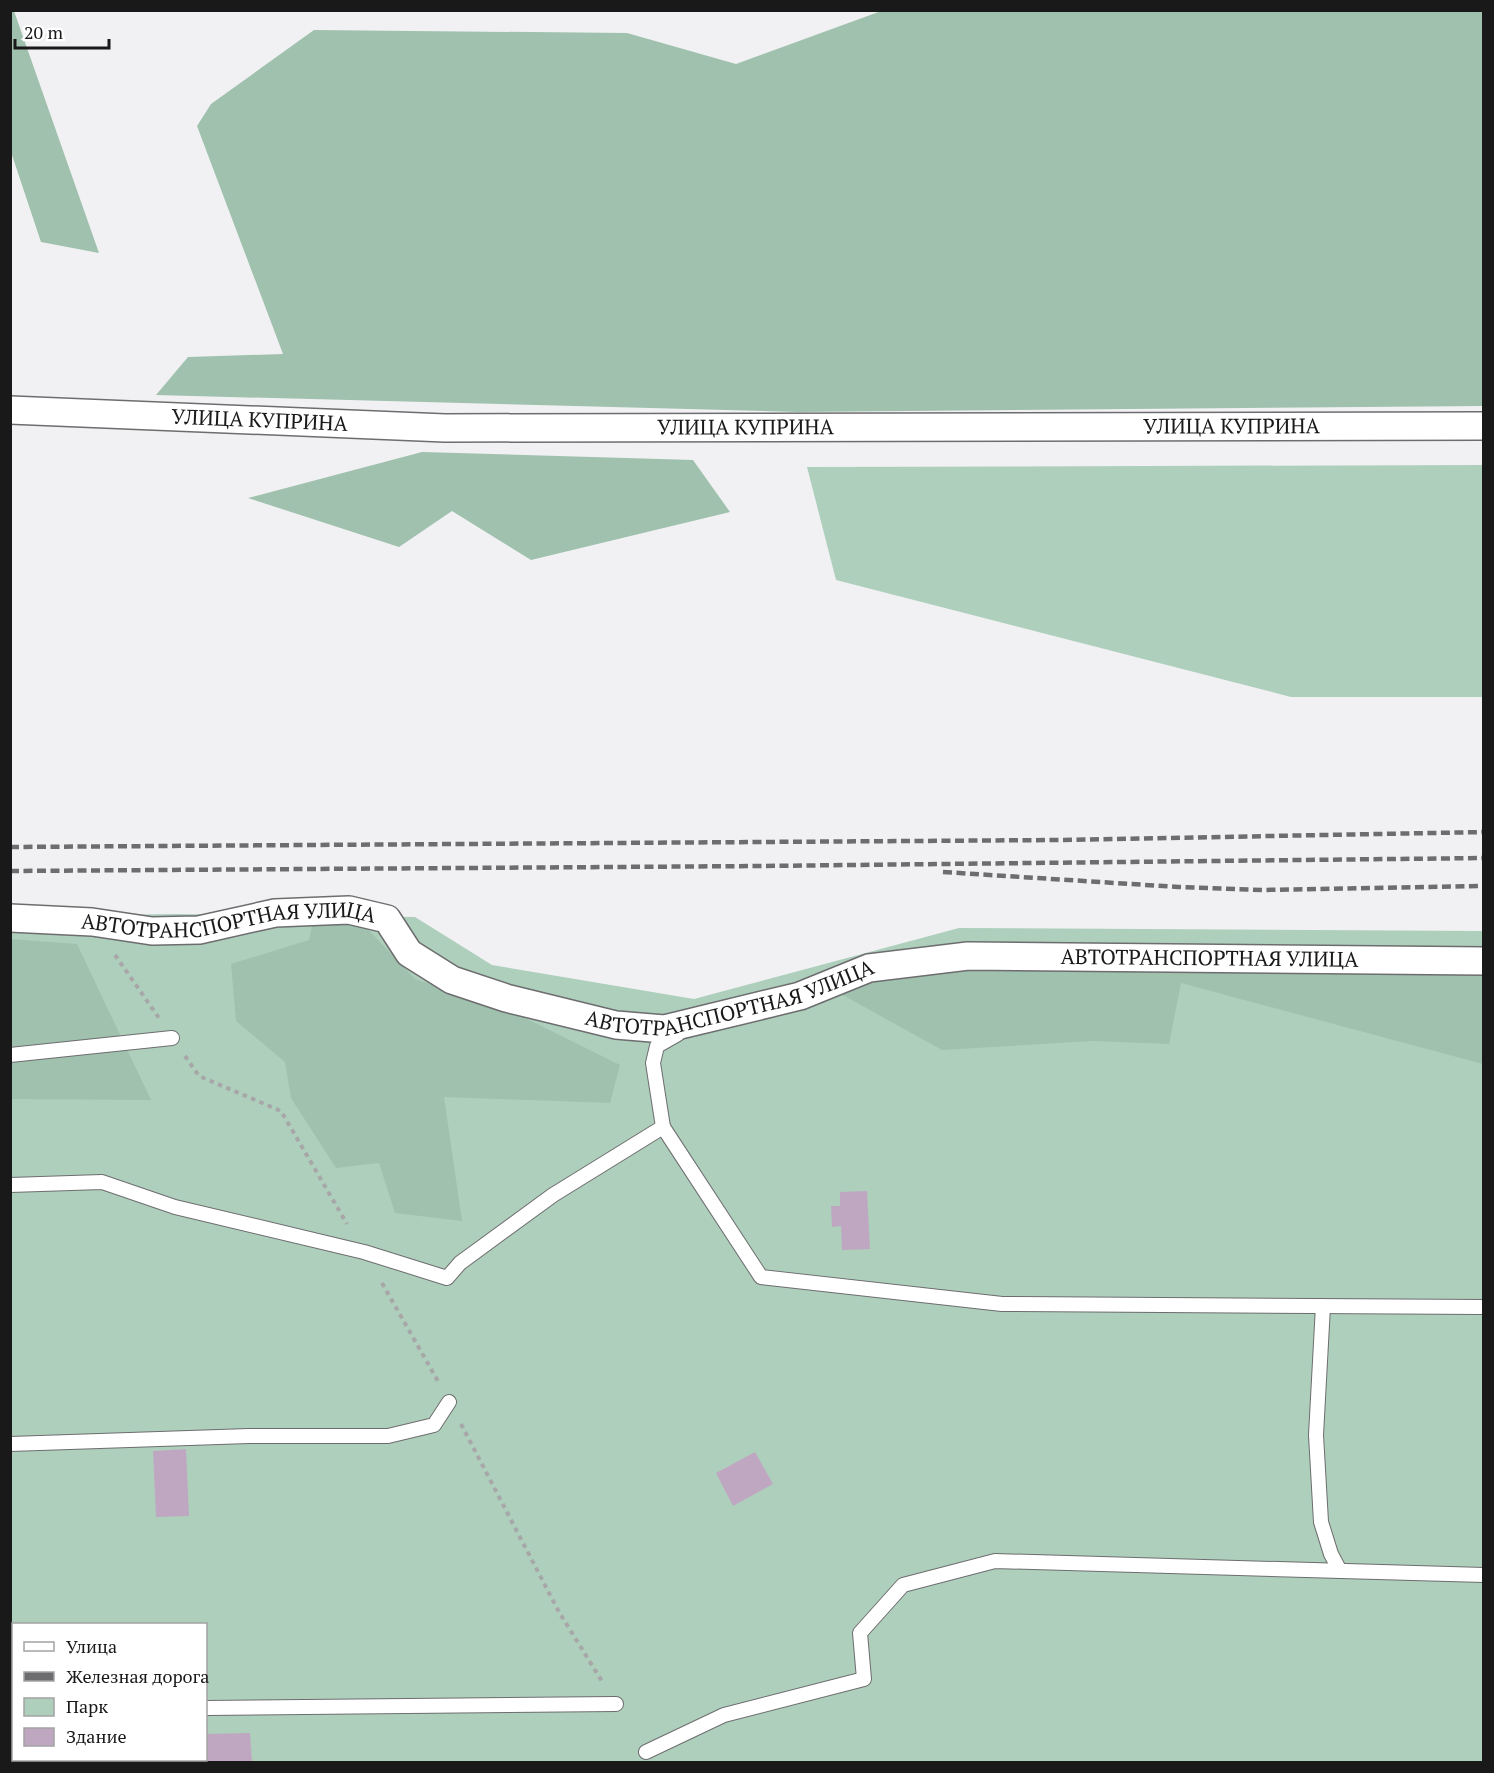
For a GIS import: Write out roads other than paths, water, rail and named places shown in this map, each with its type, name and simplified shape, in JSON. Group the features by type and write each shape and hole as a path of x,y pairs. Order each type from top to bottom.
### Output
{"street":[{"name":"УЛИЦА КУПРИНА","path":"10,410 445,428 1484,426"},
{"name":"АВТОТРАНСПОРТНАЯ УЛИЦА","path":"10,918 92,922 152,931 199,930 275,913 349,910 387,919 409,953 452,980 506,998 616,1025 664,1029 800,996 869,968 968,957 1484,962"}],"lane":[{"path":"702,1021 657,1046 653,1063 663,1127 761,1277 1002,1304 1484,1307"},
{"path":"10,1055 172,1038"},
{"path":"10,1185 102,1182 175,1207 364,1252 447,1278 460,1263 553,1195 663,1127"},
{"path":"1323,1306 1316,1435 1322,1522 1331,1554 1340,1571"},
{"path":"10,1444 249,1436 388,1436 434,1425 449,1402"},
{"path":"646,1752 724,1715 864,1679 860,1633 903,1585 995,1561 1484,1575"},
{"path":"207,1708 616,1704"}],"railway":[{"path":"10,847 1060,840 1484,832"},
{"path":"10,871 1484,858"},
{"path":"943,872 1263,890 1484,886"}]}
